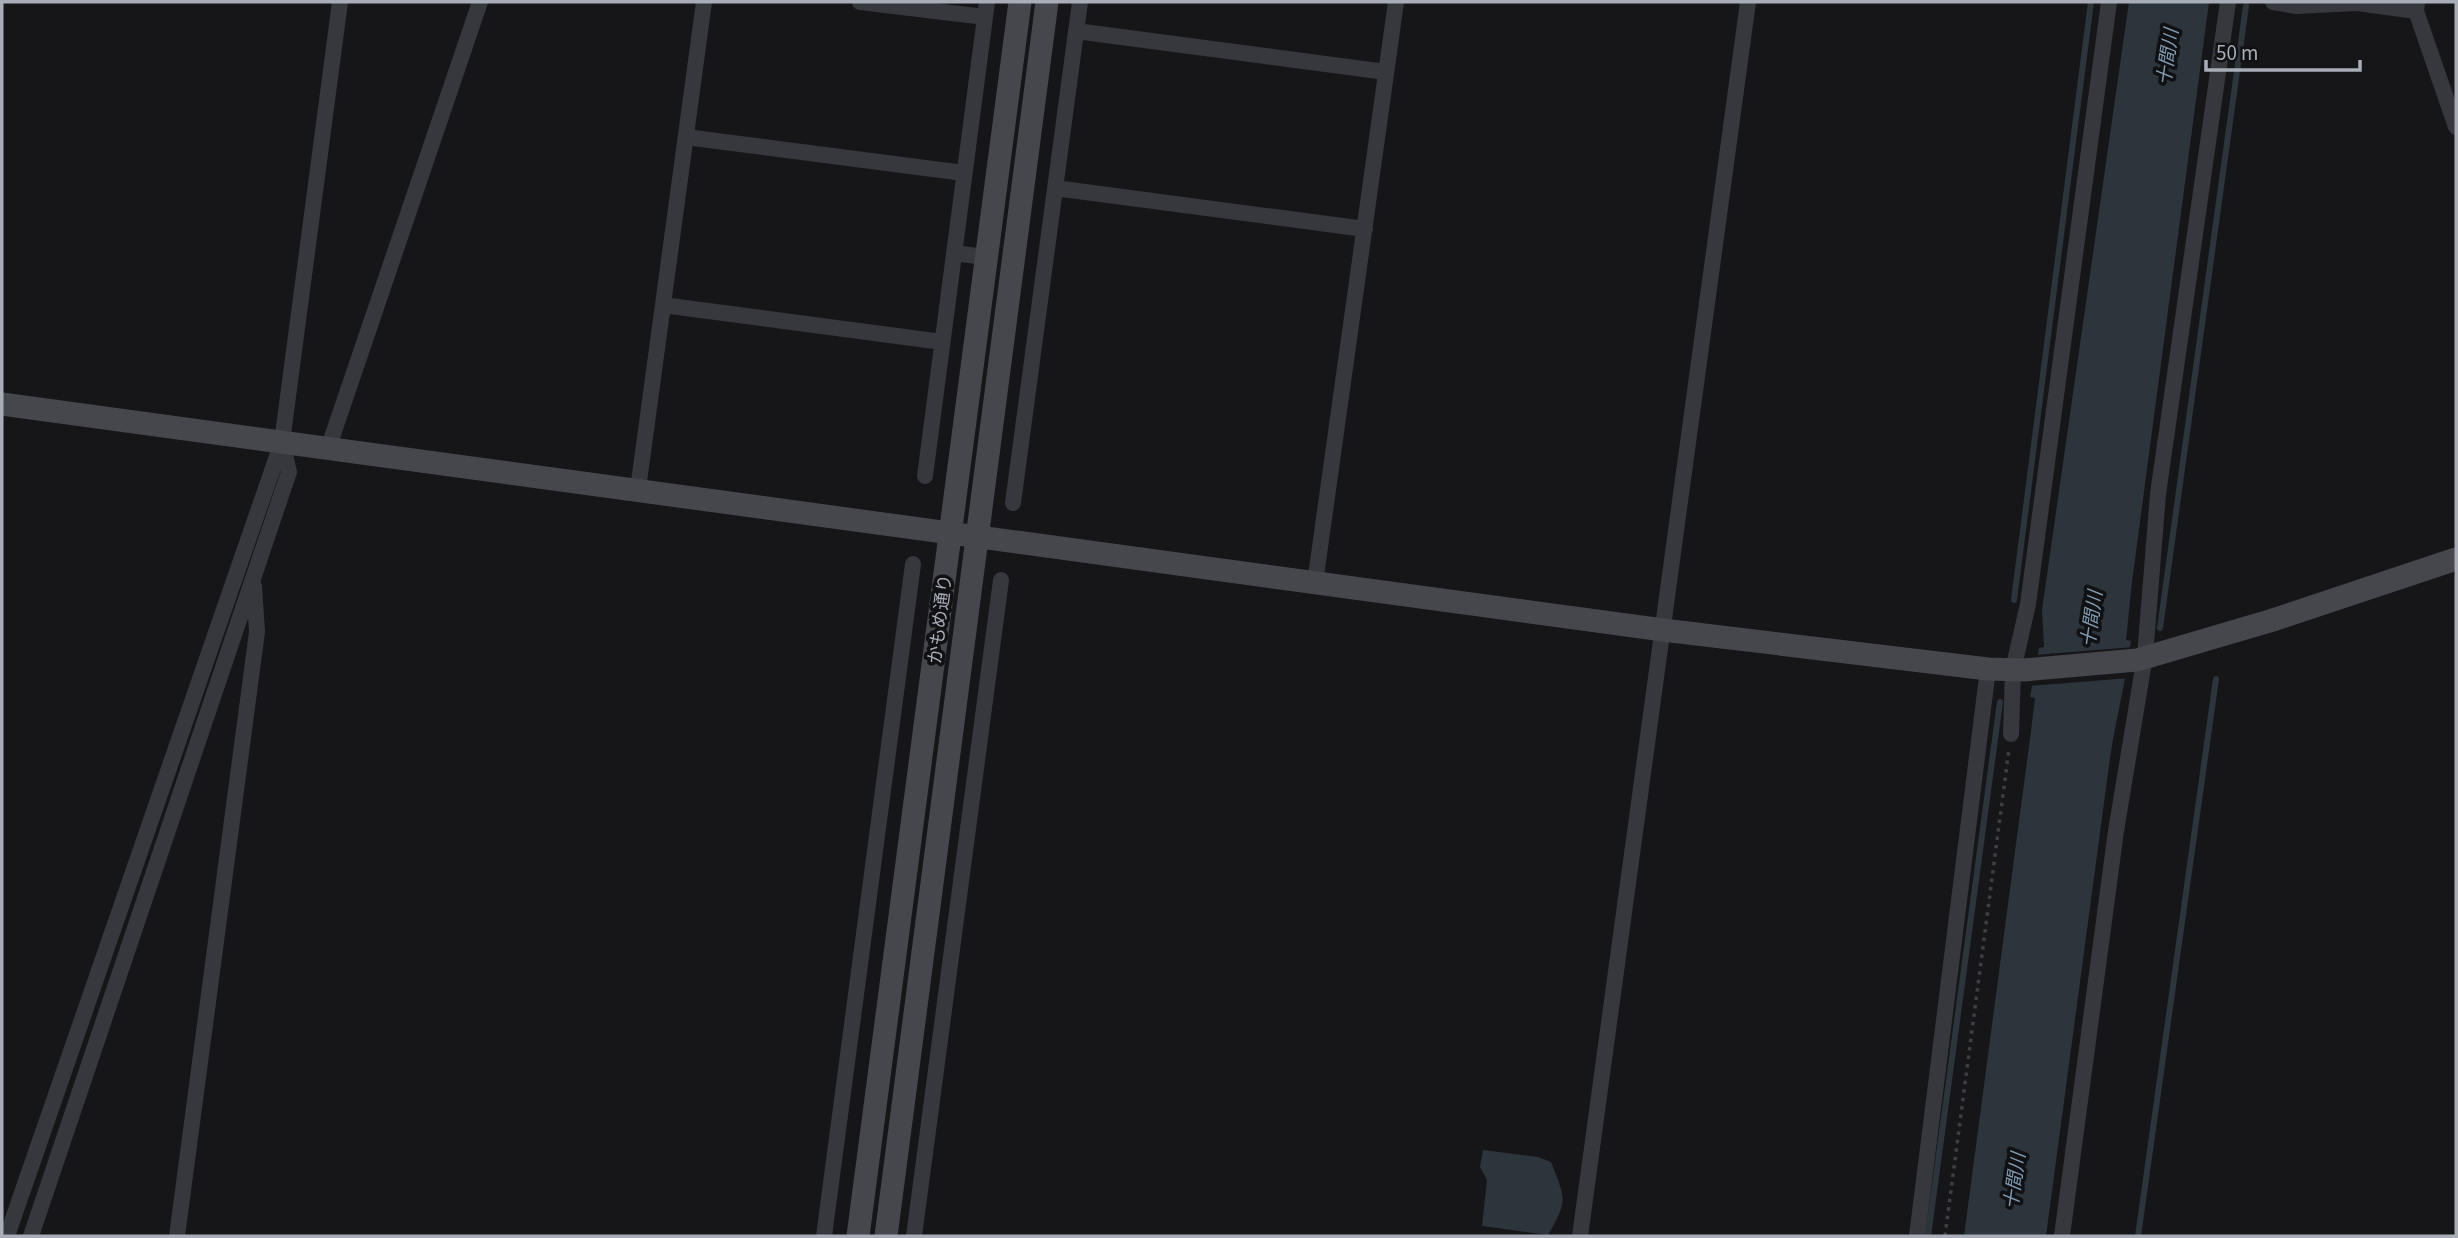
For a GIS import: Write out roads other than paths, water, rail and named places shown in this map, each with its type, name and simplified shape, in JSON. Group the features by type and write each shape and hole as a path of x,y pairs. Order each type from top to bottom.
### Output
{"street":[{"path":"7,1236 282,442 340,2"},
{"path":"328,449 480,2"},
{"path":"638,489 704,2"},
{"path":"860,2 986,10 925,476"},
{"name":"かもめ通り","path":"858,1236 947,578 949,531 1020,2"},
{"name":"かもめ通り","path":"886,1236 1047,2"},
{"path":"1013,503 1080,2"},
{"path":"1315,583 1396,2"},
{"path":"1580,1236 1748,2"},
{"path":"2011,734 2109,2"},
{"path":"2062,1236 2141,658 2158,494 2228,2"},
{"path":"2273,2 2296,6 2357,3 2417,6 2456,127"},
{"path":"1076,31 1386,72"},
{"path":"686,137 964,173"},
{"path":"1055,188 1365,229"},
{"path":"954,253 985,257"},
{"path":"1013,263 1044,267"},
{"path":"663,305 942,342"},
{"path":"2,404 1663,630 1988,669 2019,670 2141,658 2273,620 2456,559"},
{"path":"31,1236 289,472 282,442"},
{"path":"828,1236 913,564"},
{"path":"177,1236 257,632 253,576"},
{"path":"914,1236 1001,580"},
{"path":"1917,1236 1988,669"}],"water":[{"name":"十間川","path":"2129,2 2209,2 2132,582 2126,640 2131,641 2110,758 2046,1236 1964,1236 2031,731 2035,698 2030,697 2039,648 2044,647 2042,610"},
{"path":"1483,1150 1538,1157 1551,1162 1563,1199 1548,1235 1482,1226 1487,1180 1480,1167"}],"waterway":[{"path":"2014,600 2091,2"},
{"path":"2160,628 2246,6"},
{"path":"2138,1236 2216,679"},
{"path":"1928,1236 2000,702"}]}
